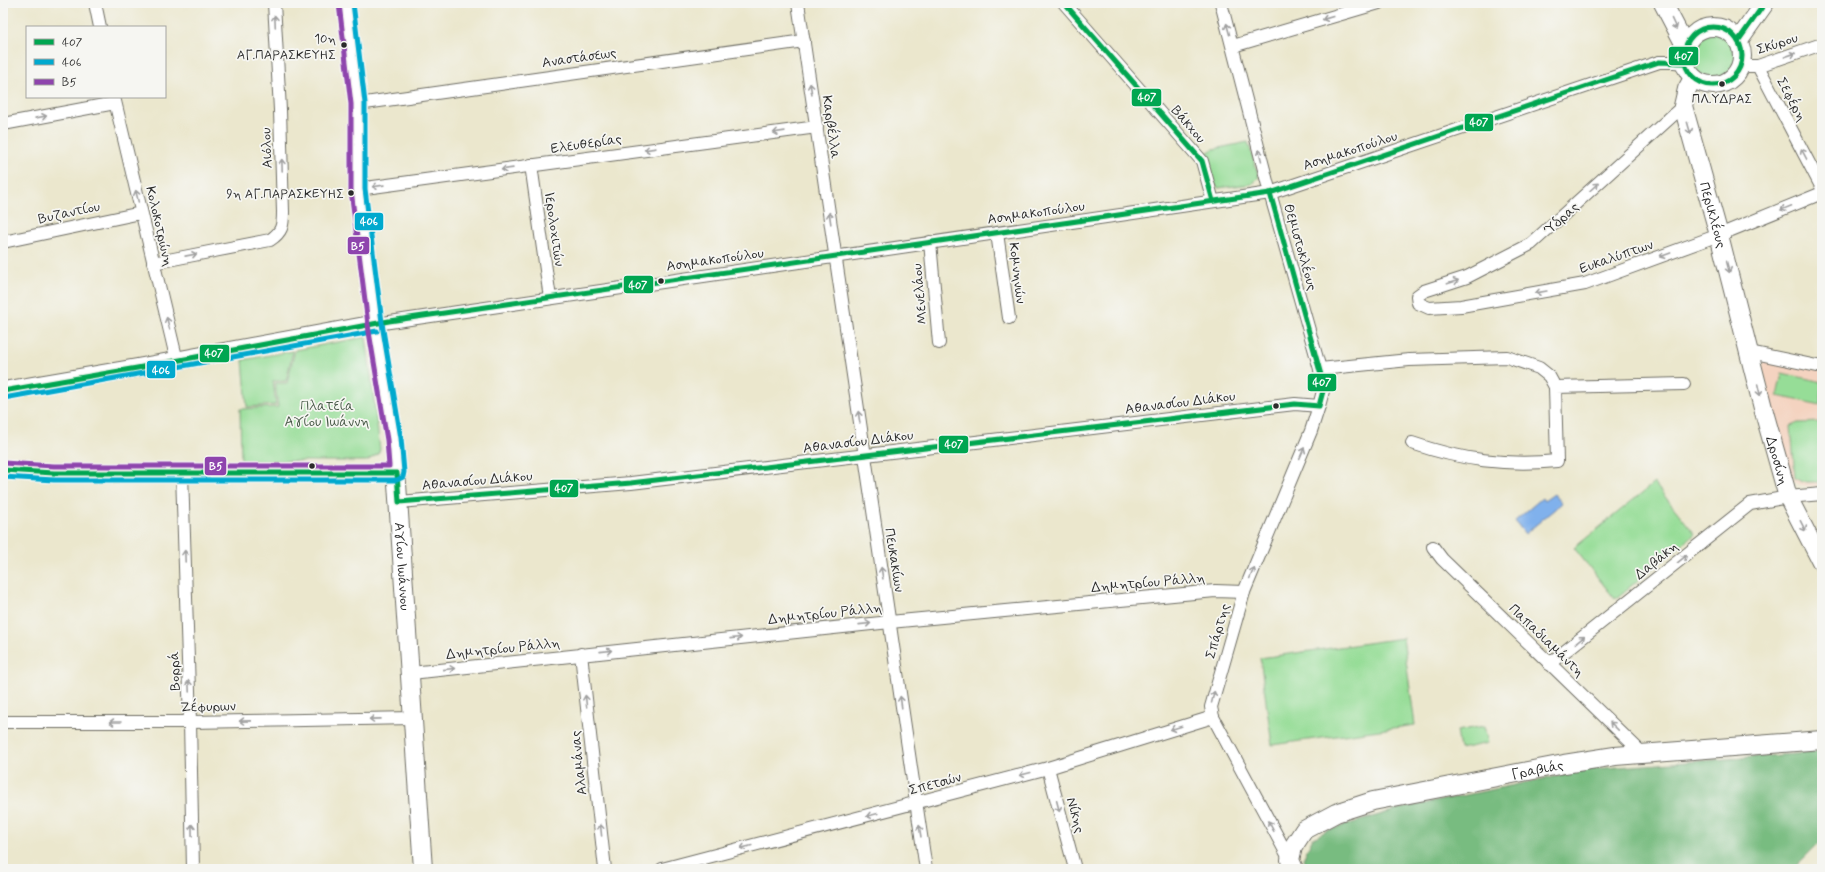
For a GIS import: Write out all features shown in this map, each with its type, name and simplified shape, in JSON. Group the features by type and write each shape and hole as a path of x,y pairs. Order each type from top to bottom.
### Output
{"street":[{"path":"95,3 100,26"},
{"name":"Αιόλου","path":"153,263 270,240 278,234 283,224 280,110 274,3"},
{"name":"Αγίου Ιωάννου","path":"346,3 358,104 358,189 376,324 394,439 423,869"},
{"name":"Καρβέλλα","path":"798,3 836,256"},
{"name":"Βάκχου","path":"1064,3 1202,162 1213,201"},
{"name":"Θεμιστοκλέους","path":"1221,3 1270,192 1320,369 1323,391 1319,406"},
{"path":"1233,46 1379,3"},
{"path":"1663,3 1685,45"},
{"path":"1738,41 1765,3"},
{"path":"1710,26 1721,28 1731,33 1738,41 1742,57 1749,66 1731,79 1716,86 1700,83 1693,78 1684,63 1683,54 1685,45 1691,36 1699,30 1710,26"},
{"name":"Αναστάσεως","path":"358,104 804,41"},
{"name":"Σκύρου","path":"1749,66 1822,44"},
{"name":"Ασημακοπούλου","path":"376,324 1270,192 1659,62 1684,63"},
{"name":"Σεφέρη","path":"1749,66 1822,188"},
{"path":"1683,106 1687,90 1693,78"},
{"path":"3,124 115,100"},
{"name":"Κολοκοτρώνη","path":"115,100 177,361"},
{"name":"Περικλέους","path":"1683,106 1720,235 1750,352"},
{"name":"Ύδρας","path":"1417,296 1424,291 1467,277 1532,244 1683,106"},
{"name":"Ελευθερίας","path":"358,189 817,126"},
{"name":"Ιερολοχιτών","path":"531,165 550,298"},
{"name":"Ευκαλύπτων","path":"1417,296 1418,303 1429,308 1461,306 1585,284 1720,235 1822,193"},
{"name":"Βυζαντίου","path":"3,242 141,212"},
{"name":"Κομνηνών","path":"997,232 1008,318"},
{"name":"Μενελάου","path":"930,242 939,342"},
{"name":"Πευκακίων","path":"836,256 864,456 890,622 915,804 926,869"},
{"path":"3,391 177,361 376,324"},
{"path":"1750,352 1822,367"},
{"name":"Δροσίνη","path":"1750,352 1764,412 1788,497 1822,562"},
{"path":"1320,369 1409,360 1507,357 1539,368 1549,376 1555,386 1557,461 1529,464 1478,460 1440,452 1412,443"},
{"path":"1555,386 1684,384"},
{"name":"Αθανασίου Διάκου","path":"399,502 631,483 1295,404 1319,406"},
{"name":"Σπάρτης","path":"1292,865 1213,717 1212,700 1244,592 1311,431 1319,406"},
{"path":"3,470 54,473 397,473"},
{"name":"Βορρά","path":"182,473 190,722 192,869"},
{"name":"Δαβάκη","path":"1550,664 1750,504 1788,497 1822,494"},
{"name":"Παπαδιαμάντη","path":"1433,547 1442,559 1642,753"},
{"name":"Δημητρίου Ράλλη","path":"410,673 890,622 1215,591 1244,592"},
{"name":"Αλαμάνας","path":"581,654 605,869"},
{"name":"Σπετσών","path":"662,869 1048,768 1213,717"},
{"name":"Ζέφυρων","path":"3,722 190,722 414,718"},
{"name":"Γραβιάς","path":"1292,865 1293,847 1304,830 1336,813 1373,801 1564,764 1642,753 1822,740"},
{"name":"Νίκης","path":"1048,768 1075,869"}],"shaded area":[{"path":"1766,359 1822,371 1822,486 1801,486 1795,482 1789,469 1762,367"}],"green space":[{"path":"1713,32 1726,36 1732,42 1736,55 1732,68 1726,74 1713,78 1700,74 1694,68 1690,55 1694,42 1700,36"},
{"path":"1248,142 1259,177 1252,184 1218,188 1215,185 1209,171 1207,161 1208,152 1214,149"},
{"name":"Πλατεία Αγίου Ιωάννη","path":"366,337 380,449 378,454 367,461 241,461 240,409 278,407 275,383 287,383 295,350"},
{"path":"293,351 286,381 273,381 276,405 247,407 243,360"},
{"path":"1782,373 1822,382 1821,405 1777,396"},
{"path":"1822,422 1822,482 1802,482 1795,478 1791,426 1798,423"},
{"path":"1654,483 1695,534 1615,599 1574,548"},
{"path":"1403,638 1415,725 1272,745 1260,658"},
{"path":"1484,726 1488,743 1460,749 1457,731"},
{"path":"1822,752 1822,840 1793,869 1309,869 1303,859 1312,839 1326,831 1399,809 1591,769"}],"water":[{"path":"1554,494 1562,503 1525,534 1515,521 1542,498 1544,501"}],"transit line":[{"name":"406","path":"3,477 54,480 397,480 403,477 404,472 401,438 383,330 365,189 365,103 353,3"},
{"name":"407","path":"1064,3 1202,161 1213,201"},
{"name":"407","path":"1738,41 1765,3"},
{"name":"Β5","path":"3,463 54,466 389,466 387,440 369,332 351,190 351,104 339,4"},
{"name":"407","path":"1707,27 1719,27 1734,35 1742,50 1742,56 1742,62 1734,77 1719,85 1707,85 1692,77 1684,62 1684,50 1692,35 1707,27"},
{"name":"407","path":"3,391 137,368 389,321 1270,193 1659,62 1684,63"},
{"name":"407","path":"3,470 54,473 397,473 399,502 631,483 1295,404 1319,406 1323,391 1321,375 1270,193"},
{"name":"406","path":"4,398 377,331"}],"place":[{"name":"10η ΑΓ.ΠΑΡΑΣΚΕΥΗΣ","path":"344,45"},
{"name":"ΠΛ.ΥΔΡΑΣ","path":"1722,84"},
{"name":"9η ΑΓ.ΠΑΡΑΣΚΕΥΗΣ","path":"351,193"}]}
